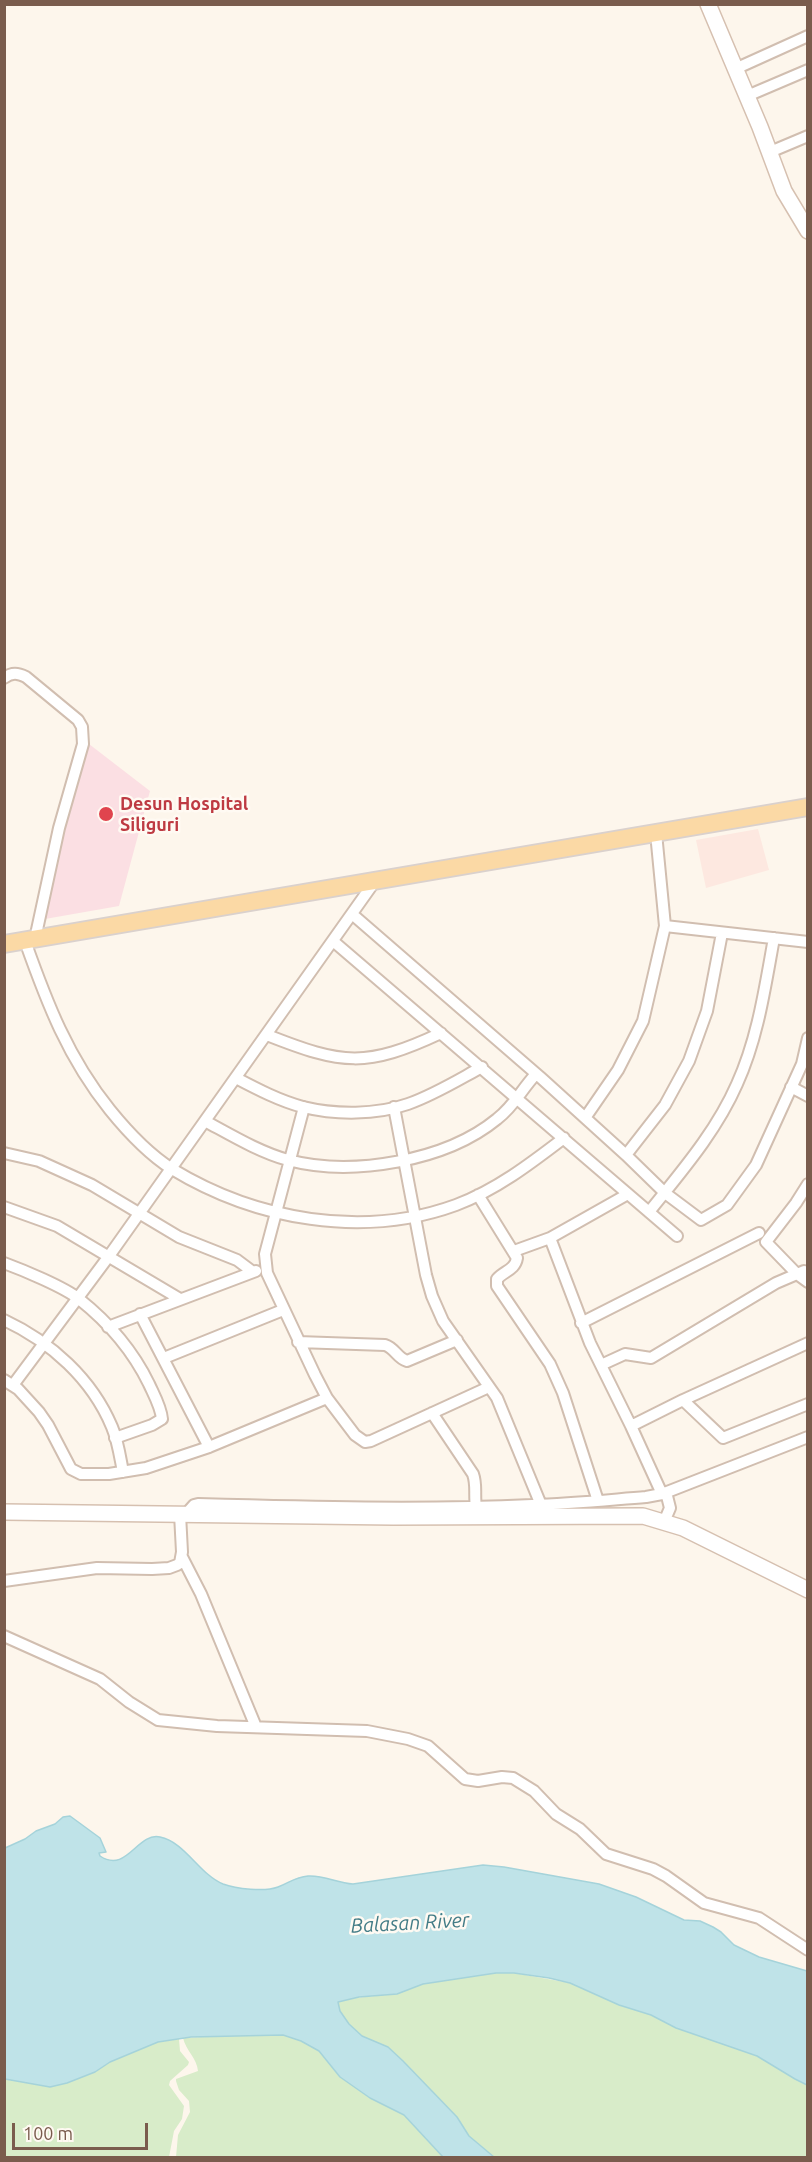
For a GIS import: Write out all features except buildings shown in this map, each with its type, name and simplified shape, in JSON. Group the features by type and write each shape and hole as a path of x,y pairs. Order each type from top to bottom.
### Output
{"main road":[{"path":"4,944 807,807"}],"street":[{"path":"708,4 784,191 807,231"},
{"path":"735,69 807,36"},
{"path":"747,96 807,69"},
{"path":"770,152 807,136"},
{"path":"4,678 19,673 26,677 78,720 82,727 83,744 30,940 56,1025 77,1062 110,1110 140,1142 171,1169 238,1200 276,1212 349,1223 393,1220 450,1207 478,1195 510,1178 564,1138"},
{"path":"585,1118 618,1070 643,1021 665,926 656,833"},
{"path":"327,1398 209,1447 146,1468 123,1472 81,1474 71,1469 48,1425 9,1382 45,1342 109,1256 375,881"},
{"path":"352,914 536,1074 665,1193 701,1220 728,1205 756,1165 802,1064 807,1038"},
{"path":"665,926 807,942"},
{"path":"626,1155 665,1105 689,1061 707,1011 722,933"},
{"path":"650,1212 704,1142 737,1084 757,1029 774,938"},
{"path":"333,941 677,1236"},
{"path":"267,1035 322,1056 369,1058 400,1051 441,1033"},
{"path":"236,1078 304,1107 341,1112 372,1111 394,1107 435,1093 482,1067"},
{"path":"205,1121 241,1140 289,1160 320,1165 351,1166 405,1161 471,1136 498,1119 518,1099 524,1087 536,1074"},
{"path":"791,1087 807,1096"},
{"path":"304,1107 265,1254 265,1269 298,1342 327,1398 355,1435 365,1442 371,1442 489,1387"},
{"path":"394,1107 432,1296 443,1321 496,1398 542,1505"},
{"path":"4,1153 39,1161 92,1185 140,1212 179,1238 237,1260 253,1272"},
{"path":"803,1276 766,1242 796,1203 807,1184"},
{"path":"514,1251 550,1238 628,1194"},
{"path":"478,1195 517,1258 516,1263 497,1279 497,1286 550,1364 563,1393 598,1501"},
{"path":"4,1207 57,1226 180,1299"},
{"path":"581,1323 759,1233"},
{"path":"550,1238 581,1323 664,1493 670,1508 664,1522"},
{"path":"4,1263 78,1298 125,1346 143,1372 162,1412 162,1419 115,1438"},
{"path":"108,1327 265,1269"},
{"path":"601,1365 626,1354 651,1358 776,1283 803,1276"},
{"path":"164,1358 283,1310"},
{"path":"140,1314 209,1447"},
{"path":"4,1320 45,1342 95,1395 115,1438 123,1472"},
{"path":"298,1342 385,1345 394,1349 402,1359 407,1360 457,1340"},
{"path":"632,1426 682,1400 807,1343"},
{"path":"682,1400 723,1438 807,1404"},
{"path":"432,1413 473,1474 477,1484 474,1492 476,1507"},
{"path":"4,1581 96,1568 169,1568 180,1563 182,1557 183,1514 198,1504 476,1507 542,1505 646,1497 664,1493 807,1437"},
{"path":"4,1512 643,1516 683,1528 807,1590"},
{"path":"182,1557 201,1594 256,1727"},
{"path":"4,1636 100,1679 129,1702 158,1720 217,1726 357,1730 408,1739 433,1749 465,1779 472,1781 513,1779 534,1791 556,1814 579,1828 606,1854 652,1869 666,1876 704,1903 759,1918 807,1950"}],"shaded area":[{"name":"Desun Hospital Siliguri","path":"89,744 150,791 119,906 45,919 62,837"},
{"path":"758,829 769,870 706,888 696,840"}],"green space":[{"path":"496,1973 514,1973 570,1983 619,2005 651,2015 676,2028 757,2056 807,2085 807,2157 494,2157 469,2136 457,2117 403,2061 388,2047 362,2036 349,2024 340,2011 338,2001 343,1999 397,1994 423,1984"},
{"path":"283,2035 301,2041 319,2051 340,2077 370,2098 404,2115 443,2157 176,2157 178,2135 190,2112 189,2101 179,2090 176,2079 198,2071 196,2062 183,2038"},
{"path":"179,2039 180,2051 189,2062 170,2081 169,2085 184,2106 182,2119 174,2131 169,2157 5,2158 5,2079 36,2084 95,2072 126,2054 158,2042"}],"water":[{"name":"Balasan River","path":"70,1816 100,1838 106,1852 99,1853 100,1856 109,1860 125,1857 145,1840 160,1837 177,1845 214,1879 229,1886 258,1890 272,1889 308,1876 353,1884 483,1865 599,1884 636,1897 684,1920 700,1921 713,1927 734,1945 759,1957 807,1971 807,2085 757,2056 676,2028 651,2015 619,2005 570,1983 514,1973 496,1973 423,1984 397,1994 359,1997 338,2002 340,2011 349,2024 362,2036 388,2047 457,2117 469,2136 494,2157 443,2157 404,2115 370,2098 340,2077 319,2051 301,2041 283,2035 191,2037 158,2042 110,2062 95,2072 50,2087 5,2079 5,1848 36,1831 55,1824 63,1817"}],"place":[{"name":"Desun Hospital Siliguri","path":"106,814"}]}
